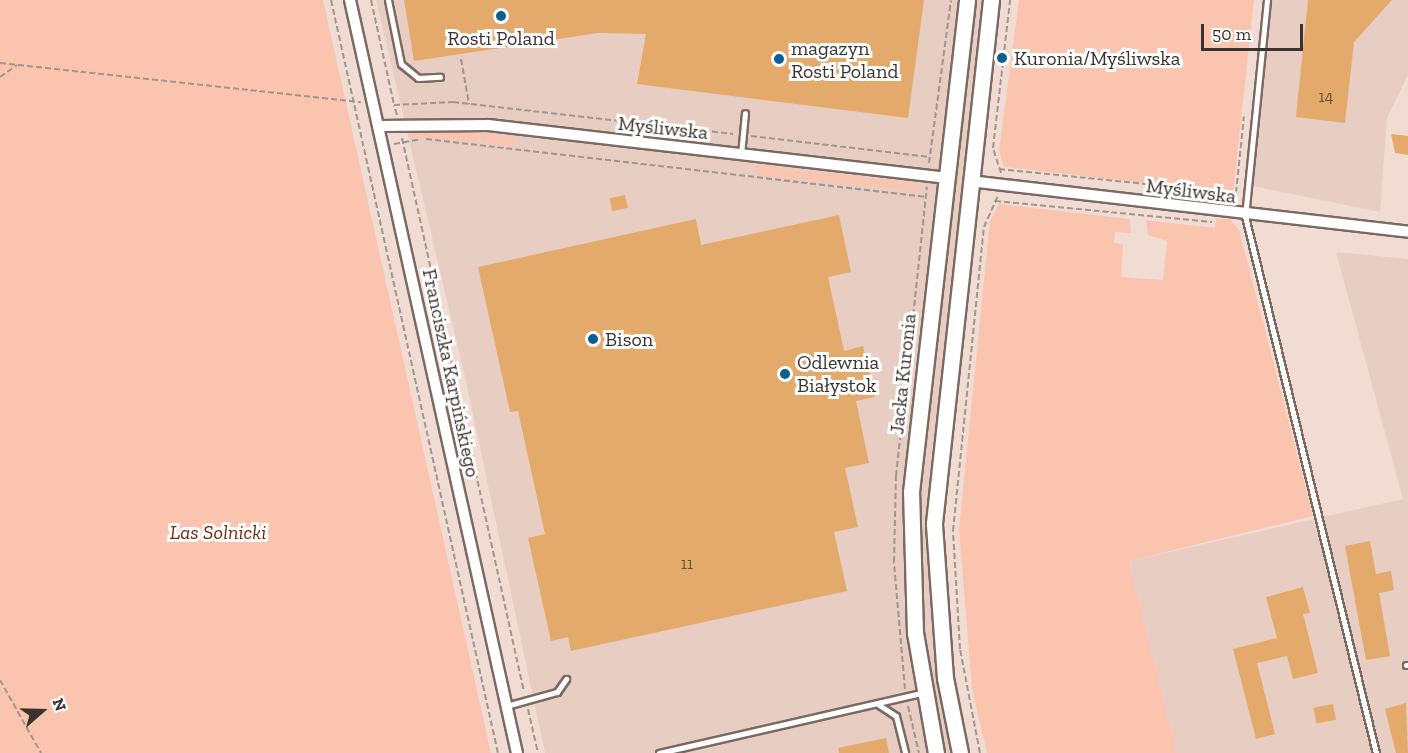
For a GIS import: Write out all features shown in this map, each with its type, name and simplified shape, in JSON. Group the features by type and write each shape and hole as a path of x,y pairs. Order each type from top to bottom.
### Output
{"main road":[{"name":"Jacka Kuronia","path":"936,753 922,693 910,565 910,492 967,0"},
{"path":"960,753 945,678 934,523 970,181 992,0"},
{"path":"945,178 970,181"}],"street":[{"name":"Franciszka Karpińskiego","path":"350,0 517,753"},
{"name":"Myśliwska","path":"378,126 399,124 489,125 945,178"},
{"name":"Myśliwska","path":"970,181 1245,216 1408,232"}],"lane":[{"path":"388,0 401,64 418,78 440,78"},
{"path":"1267,0 1245,216 1376,753"},
{"path":"741,154 745,112"},
{"path":"506,706 557,692 566,679"},
{"path":"659,753 922,693"},
{"path":"878,704 896,716 905,753"}],"path":[{"path":"331,0 498,753"},
{"path":"371,0 538,753"},
{"path":"980,753 960,649 953,531 984,227 1001,185 993,148 1010,0"},
{"path":"461,59 469,104"},
{"path":"0,63 354,104 372,99"},
{"path":"0,77 17,65"},
{"path":"394,105 469,104 930,157"},
{"path":"365,151 422,138 927,197"},
{"path":"999,169 1246,195"},
{"path":"995,201 1211,226 1213,212"},
{"path":"0,680 41,753"}],"shaded area":[{"path":"376,0 989,0 934,484 957,753 545,753 465,377"},
{"path":"1272,0 1408,0 1408,75 1387,118 1380,212 1252,186"},
{"path":"1336,252 1408,259 1408,753 1177,753 1129,561 1403,499"}],"green space":[{"name":"Las Solnicki","path":"0,0 323,0 491,753 0,753"},
{"path":"1019,0 1254,0 1233,193 1004,167 999,151"},
{"path":"406,132 480,134 478,141 409,137"},
{"path":"483,134 515,138 514,146 482,142"},
{"path":"756,165 801,171 799,180 755,174"},
{"path":"804,171 921,185 921,191 803,179"},
{"path":"999,204 1130,219 1131,233 1115,232 1114,243 1123,244 1121,277 1163,280 1167,241 1148,235 1146,220 1215,228 1216,219 1230,219 1239,230 1313,516 1129,561 1177,753 987,753 972,689 959,529 990,221"}],"building":[{"name":"magazyn Rosti Poland","path":"404,0 924,0 908,118 637,84 646,34 598,33 414,61"},
{"path":"1308,0 1392,0 1354,42 1345,123 1296,117"},
{"path":"1391,134 1408,136 1408,155 1395,153"},
{"path":"625,195 628,208 612,211 609,199"},
{"path":"839,215 851,272 828,277 844,351 863,346 875,397 856,401 869,463 845,468 858,527 834,532 847,591 571,651 568,637 551,641 528,538 545,534 518,411 510,412 478,267 696,219 701,245"},
{"path":"1370,541 1376,574 1391,571 1394,590 1379,593 1390,656 1366,660 1345,546"},
{"path":"1303,587 1310,613 1303,614 1318,673 1293,679 1287,656 1257,663 1275,734 1256,739 1233,649 1277,638 1266,597"},
{"path":"1406,703 1408,753 1396,753 1385,709"},
{"path":"1333,704 1336,720 1316,724 1313,708"},
{"path":"886,738 889,753 839,753 838,748"}],"place":[{"name":"Rosti Poland","path":"501,16"},
{"name":"Kuronia/Myśliwska","path":"1002,58"},
{"name":"magazyn Rosti Poland","path":"779,59"},
{"name":"Bison","path":"593,339"},
{"name":"Odlewnia Białystok","path":"785,374"}]}
